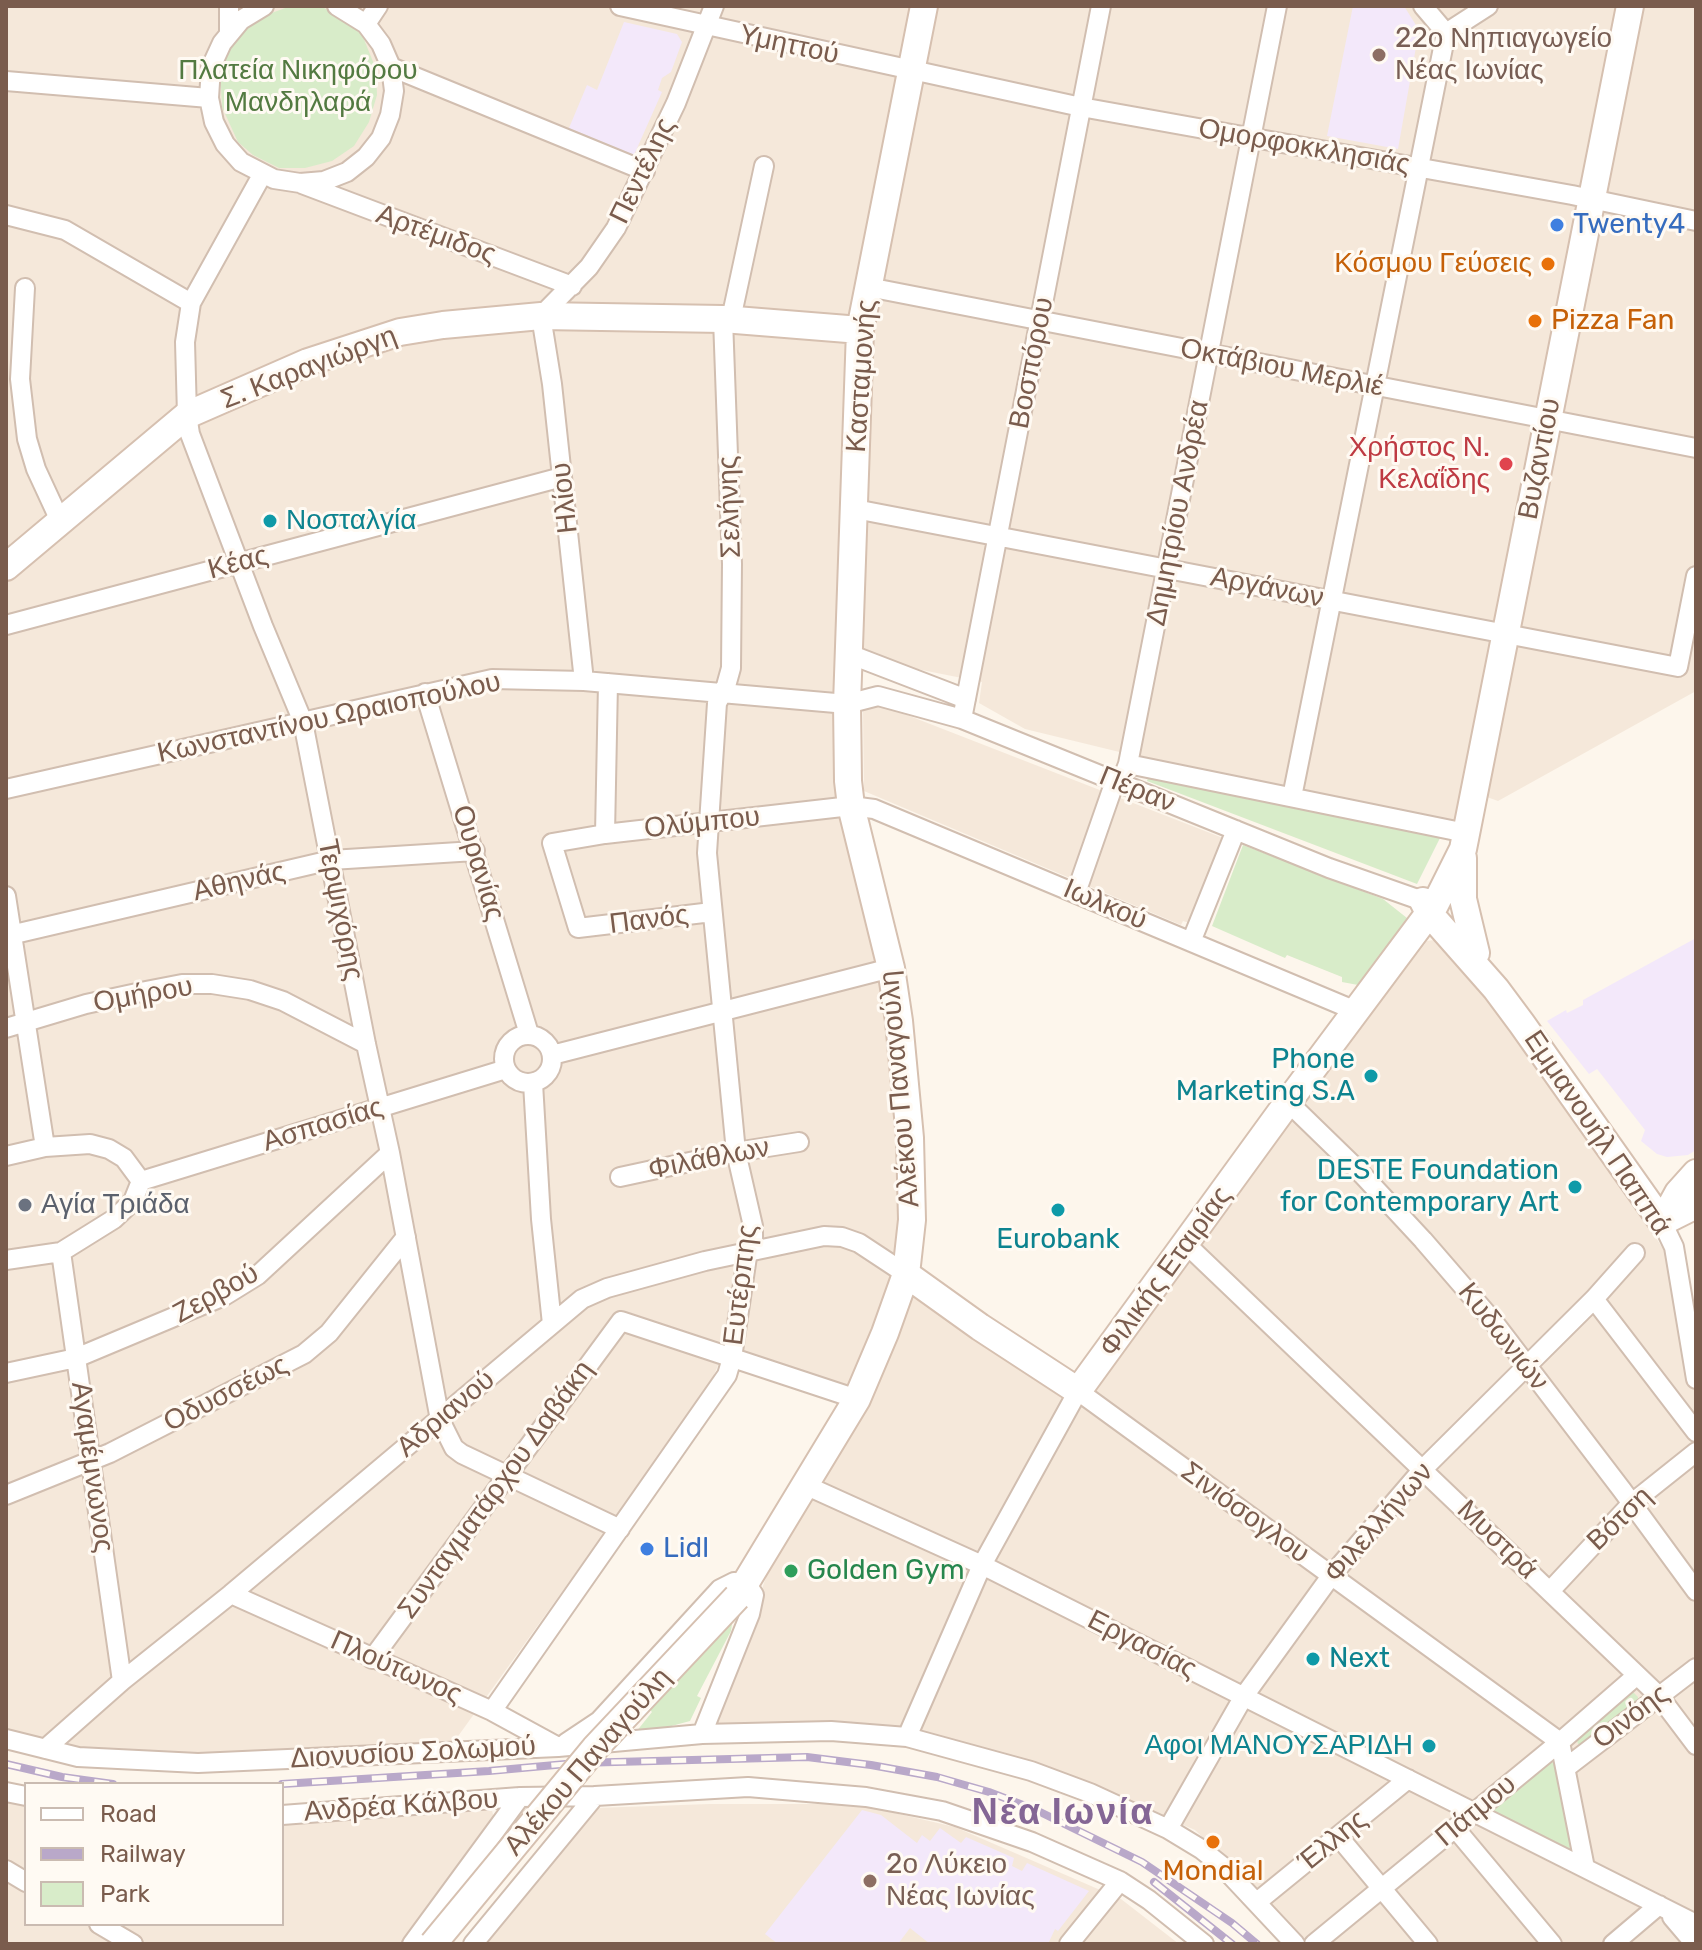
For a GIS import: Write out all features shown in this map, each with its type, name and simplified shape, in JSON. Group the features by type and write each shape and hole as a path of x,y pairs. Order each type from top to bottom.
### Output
{"street":[{"path":"229,6 229,31"},
{"path":"264,6 229,31 211,67 209,98 214,122 225,144 241,162 262,175 300,183 324,181 347,172 366,157 381,138 392,103 391,67 381,44 366,24 337,6"},
{"path":"366,24 378,6"},
{"name":"Υμηττού","path":"620,6 911,71"},
{"name":"Πεντέλης","path":"541,316 589,267 616,228 676,103 714,6"},
{"name":"Κασταμονής","path":"847,704 860,330 924,6"},
{"name":"Βοσπόρου","path":"962,719 1101,6"},
{"name":"Δημητρίου Ανδρέα","path":"1076,893 1115,781 1125,772 1128,764 1277,6"},
{"path":"1423,6 1446,33"},
{"name":"Βυζαντίου","path":"1464,841 1630,6"},
{"path":"1292,797 1446,33 1485,7"},
{"path":"391,67 645,171"},
{"name":"Ομορφοκκλησιάς","path":"911,71 1081,107 1592,199 1696,221"},
{"path":"6,81 209,98"},
{"name":"Σελήνης","path":"720,692 726,686 731,668 727,319 764,166"},
{"path":"6,215 65,230 191,303 262,175"},
{"name":"Αρτέμιδος","path":"300,183 572,286"},
{"name":"Οκτάβιου Μερλιέ","path":"868,287 1696,448"},
{"path":"25,288 20,379 27,439 36,469 61,523"},
{"name":"Τερψιχόρης","path":"191,303 185,342 190,434 303,722 440,1420"},
{"name":"Σ. Καραγιώργη","path":"6,567 187,415 308,362 400,332 541,316 727,319 860,330"},
{"name":"Ηλίου","path":"541,316 584,681"},
{"name":"Κέας","path":"6,625 562,477"},
{"name":"Αργάνων","path":"855,509 1678,667 1696,576"},
{"path":"849,654 966,699"},
{"name":"Κωνσταντίνου Ωραιοπούλου","path":"6,789 492,679 584,681 847,704"},
{"path":"605,834 608,683"},
{"name":"Ευτέρπης","path":"492,1711 727,1375 732,1358 753,1226 736,1152 707,853 720,692"},
{"name":"Ουρανίας","path":"425,693 529,1034"},
{"name":"Πέραν","path":"847,704 878,696 962,719 1429,906"},
{"name":"Αλέκου Παναγούλη","path":"433,1944 595,1748 742,1590 857,1399 906,1274 912,1220 909,1125 891,968 851,806 847,704"},
{"name":"Πέραν","path":"1128,764 1292,797 1464,841"},
{"name":"Ολύμπου","path":"552,843 605,834 851,806"},
{"name":"Ιωλκού","path":"851,806 874,809 1356,1011"},
{"path":"1191,942 1236,830"},
{"path":"1464,841 1463,899 1476,953"},
{"name":"Φιλικής Εταιρίας","path":"907,1737 982,1565 1078,1391 1356,1011 1429,906 1464,841"},
{"name":"Πανός","path":"552,843 578,928 712,912"},
{"name":"Αθηνάς","path":"9,935 331,860 475,851"},
{"path":"6,896 9,935 45,1147"},
{"name":"Εμμανουήλ Παππά","path":"1429,906 1447,912 1458,925 1487,969 1496,989"},
{"name":"Εμμανουήλ Παππά","path":"1429,906 1496,989 1662,1222 1674,1247 1696,1379"},
{"path":"552,1055 891,968"},
{"name":"Ομήρου","path":"6,1028 146,991 182,984 212,984 250,990 283,1001 366,1044"},
{"path":"529,1034 544,1041 552,1055 548,1073 533,1083 522,1083 506,1069 506,1050 511,1041 519,1036 529,1034"},
{"name":"Ασπασίας","path":"141,1181 506,1069"},
{"path":"533,1083 541,1219 552,1324"},
{"name":"Κυδωνιών","path":"1288,1102 1358,1170 1493,1321 1696,1591"},
{"name":"Φιλάθλων","path":"620,1177 799,1142"},
{"path":"6,1156 45,1147 90,1144 109,1149 124,1158 141,1181 133,1201 114,1219 61,1252 6,1260"},
{"name":"Ζερβού","path":"6,1373 76,1358 190,1313 224,1296 258,1275 390,1153"},
{"path":"1662,1222 1678,1193 1696,1173"},
{"path":"1662,1222 1696,1205"},
{"path":"912,1220 924,1264 943,1301"},
{"name":"Αδριανού","path":"45,1749 122,1681 231,1594 582,1299 607,1288 748,1250 824,1236 842,1237 859,1243 906,1274"},
{"name":"Οδυσσέως","path":"6,1495 91,1461 304,1354 329,1333 406,1237"},
{"name":"Μυστρά","path":"1186,1244 1659,1696 1696,1745"},
{"name":"Αγαμέμνωνος","path":"61,1252 122,1681"},
{"name":"Φιλελλήνων","path":"1168,1829 1244,1696 1331,1576 1423,1469 1594,1299 1635,1253"},
{"name":"Σινιόσογλου","path":"906,1274 1078,1391 1560,1742"},
{"path":"607,1288 621,1321 857,1399"},
{"path":"1594,1299 1696,1432"},
{"name":"Συνταγματάρχου Δαβάκη","path":"372,1659 621,1321"},
{"path":"440,1420 454,1448 505,1476 620,1529"},
{"name":"Βότση","path":"1550,1591 1632,1503 1696,1452"},
{"name":"Εργασίας","path":"805,1485 982,1565 1696,1924"},
{"path":"558,1747 599,1721 720,1589 734,1582 742,1590"},
{"name":"Αλέκου Παναγούλη","path":"702,1734 750,1614 754,1595 742,1590"},
{"name":"Πλούτωνος","path":"231,1594 492,1711 558,1747"},
{"name":"Οινόης","path":"1567,1767 1696,1668"},
{"name":"Πάτμου","path":"1314,1944 1636,1676"},
{"name":"Διονυσίου Σολωμού","path":"6,1739 78,1757 198,1763 558,1747 702,1734 831,1731 907,1737 1031,1771 1090,1793 1168,1829 1201,1849 1257,1902 1295,1944"},
{"path":"1560,1742 1585,1868"},
{"name":"Έλλης","path":"1257,1902 1408,1779"},
{"name":"Ανδρέα Κάλβου","path":"284,1815 520,1797 748,1787 866,1797 942,1811 1032,1842 1120,1881 1204,1944"},
{"path":"473,1944 595,1796"},
{"path":"412,1944 520,1797"},
{"path":"1455,1828 1552,1944"},
{"path":"1338,1836 1428,1944"},
{"path":"6,1870 24,1881"},
{"path":"1078,1941 1120,1881"},
{"path":"1613,1944 1662,1907 1695,1944"},
{"path":"102,1926 133,1944"}],"shaded area":[{"path":"6,6 916,6 851,341 839,798 886,983 897,1108 899,1221 891,1288 852,1387 725,1349 708,1389 451,1746 144,1759 79,1752 6,1734"},
{"path":"931,6 1618,6 1461,823 1140,757 1025,729 979,703 982,682 907,667 862,648 864,331"},
{"name":"22ο Νηπιαγωγείο Νέας Ιωνίας","path":"1353,6 1404,6 1419,30 1398,149 1327,136"},
{"path":"1644,6 1696,6 1696,691 1498,801 1487,797"},
{"path":"624,22 677,34 682,42 671,72 662,78 658,90 662,92 634,155 569,128 587,85 597,90"},
{"path":"871,701 1223,838 1189,923 1183,921 1181,925 864,791 863,709"},
{"path":"1696,938 1696,1150 1688,1155 1667,1157 1657,1154 1641,1141 1645,1130 1597,1069 1589,1074 1547,1021 1583,1005 1583,1000"},
{"path":"1434,940 1478,988 1558,1091 1670,1259 1696,1366 1696,1944 1308,1944 1195,1830 1044,1766 891,1725 717,1724 767,1574 820,1474 909,1289 1077,1409 1219,1212 1427,941"},
{"path":"6,1797 24,1802 24,1926 284,1926 284,1825 491,1807 495,1822 406,1944 6,1944"},
{"path":"856,1804 955,1827 1121,1899 1179,1944 478,1944 595,1808"},
{"path":"862,1810 881,1815 917,1843 922,1835 930,1841 940,1828 961,1843 966,1837 1014,1858 1012,1866 1022,1871 1027,1863 1089,1891 1058,1931 1055,1929 1048,1944 930,1944 910,1928 898,1944 778,1944 765,1934"}],"green space":[{"name":"Πλατεία Νικηφόρου Μανδηλαρά","path":"320,6 346,19 363,37 376,69 377,95 369,122 354,146 332,161 305,168 279,168 253,155 238,142 222,107 220,67 229,45 258,18 288,7"},
{"path":"1149,775 1441,836 1417,884 1147,781"},
{"path":"1243,845 1383,899 1407,918 1358,985 1342,982 1342,977 1287,955 1285,958 1212,926"},
{"path":"733,1617 731,1631 697,1696 701,1698 690,1721 638,1735 636,1732 652,1712 648,1708"},
{"path":"1632,1691 1638,1701 1578,1744 1576,1737"},
{"path":"1549,1761 1556,1764 1571,1847 1569,1850 1494,1811 1492,1807"}],"railway":[{"path":"284,1784 577,1763 807,1757 871,1765 937,1777 1036,1810 1142,1862 1232,1923 1257,1944"},
{"path":"6,1764 98,1782"},
{"path":"1154,1882 1232,1944"}],"place":[{"name":"22ο Νηπιαγωγείο Νέας Ιωνίας","path":"1379,55"},
{"name":"Twenty4","path":"1557,225"},
{"name":"Κόσμου Γεύσεις","path":"1548,264"},
{"name":"Pizza Fan","path":"1535,321"},
{"name":"Χρήστος Ν. Κελαΐδης","path":"1506,464"},
{"name":"Νοσταλγία","path":"270,521"},
{"name":"Phone Marketing S.A","path":"1371,1076"},
{"name":"DESTE Foundation for Contemporary Art","path":"1575,1187"},
{"name":"Αγία Τριάδα","path":"25,1205"},
{"name":"Eurobank","path":"1058,1210"},
{"name":"Lidl","path":"647,1549"},
{"name":"Golden Gym","path":"791,1571"},
{"name":"Next","path":"1313,1659"},
{"name":"Αφοι ΜΑΝΟΥΣΑΡΙΔΗ","path":"1429,1746"},
{"name":"Mondial","path":"1213,1842"},
{"name":"2ο Λύκειο Νέας Ιωνίας","path":"870,1881"}],"district":[{"name":"Νέα Ιωνία","path":"1063,1814"}]}
